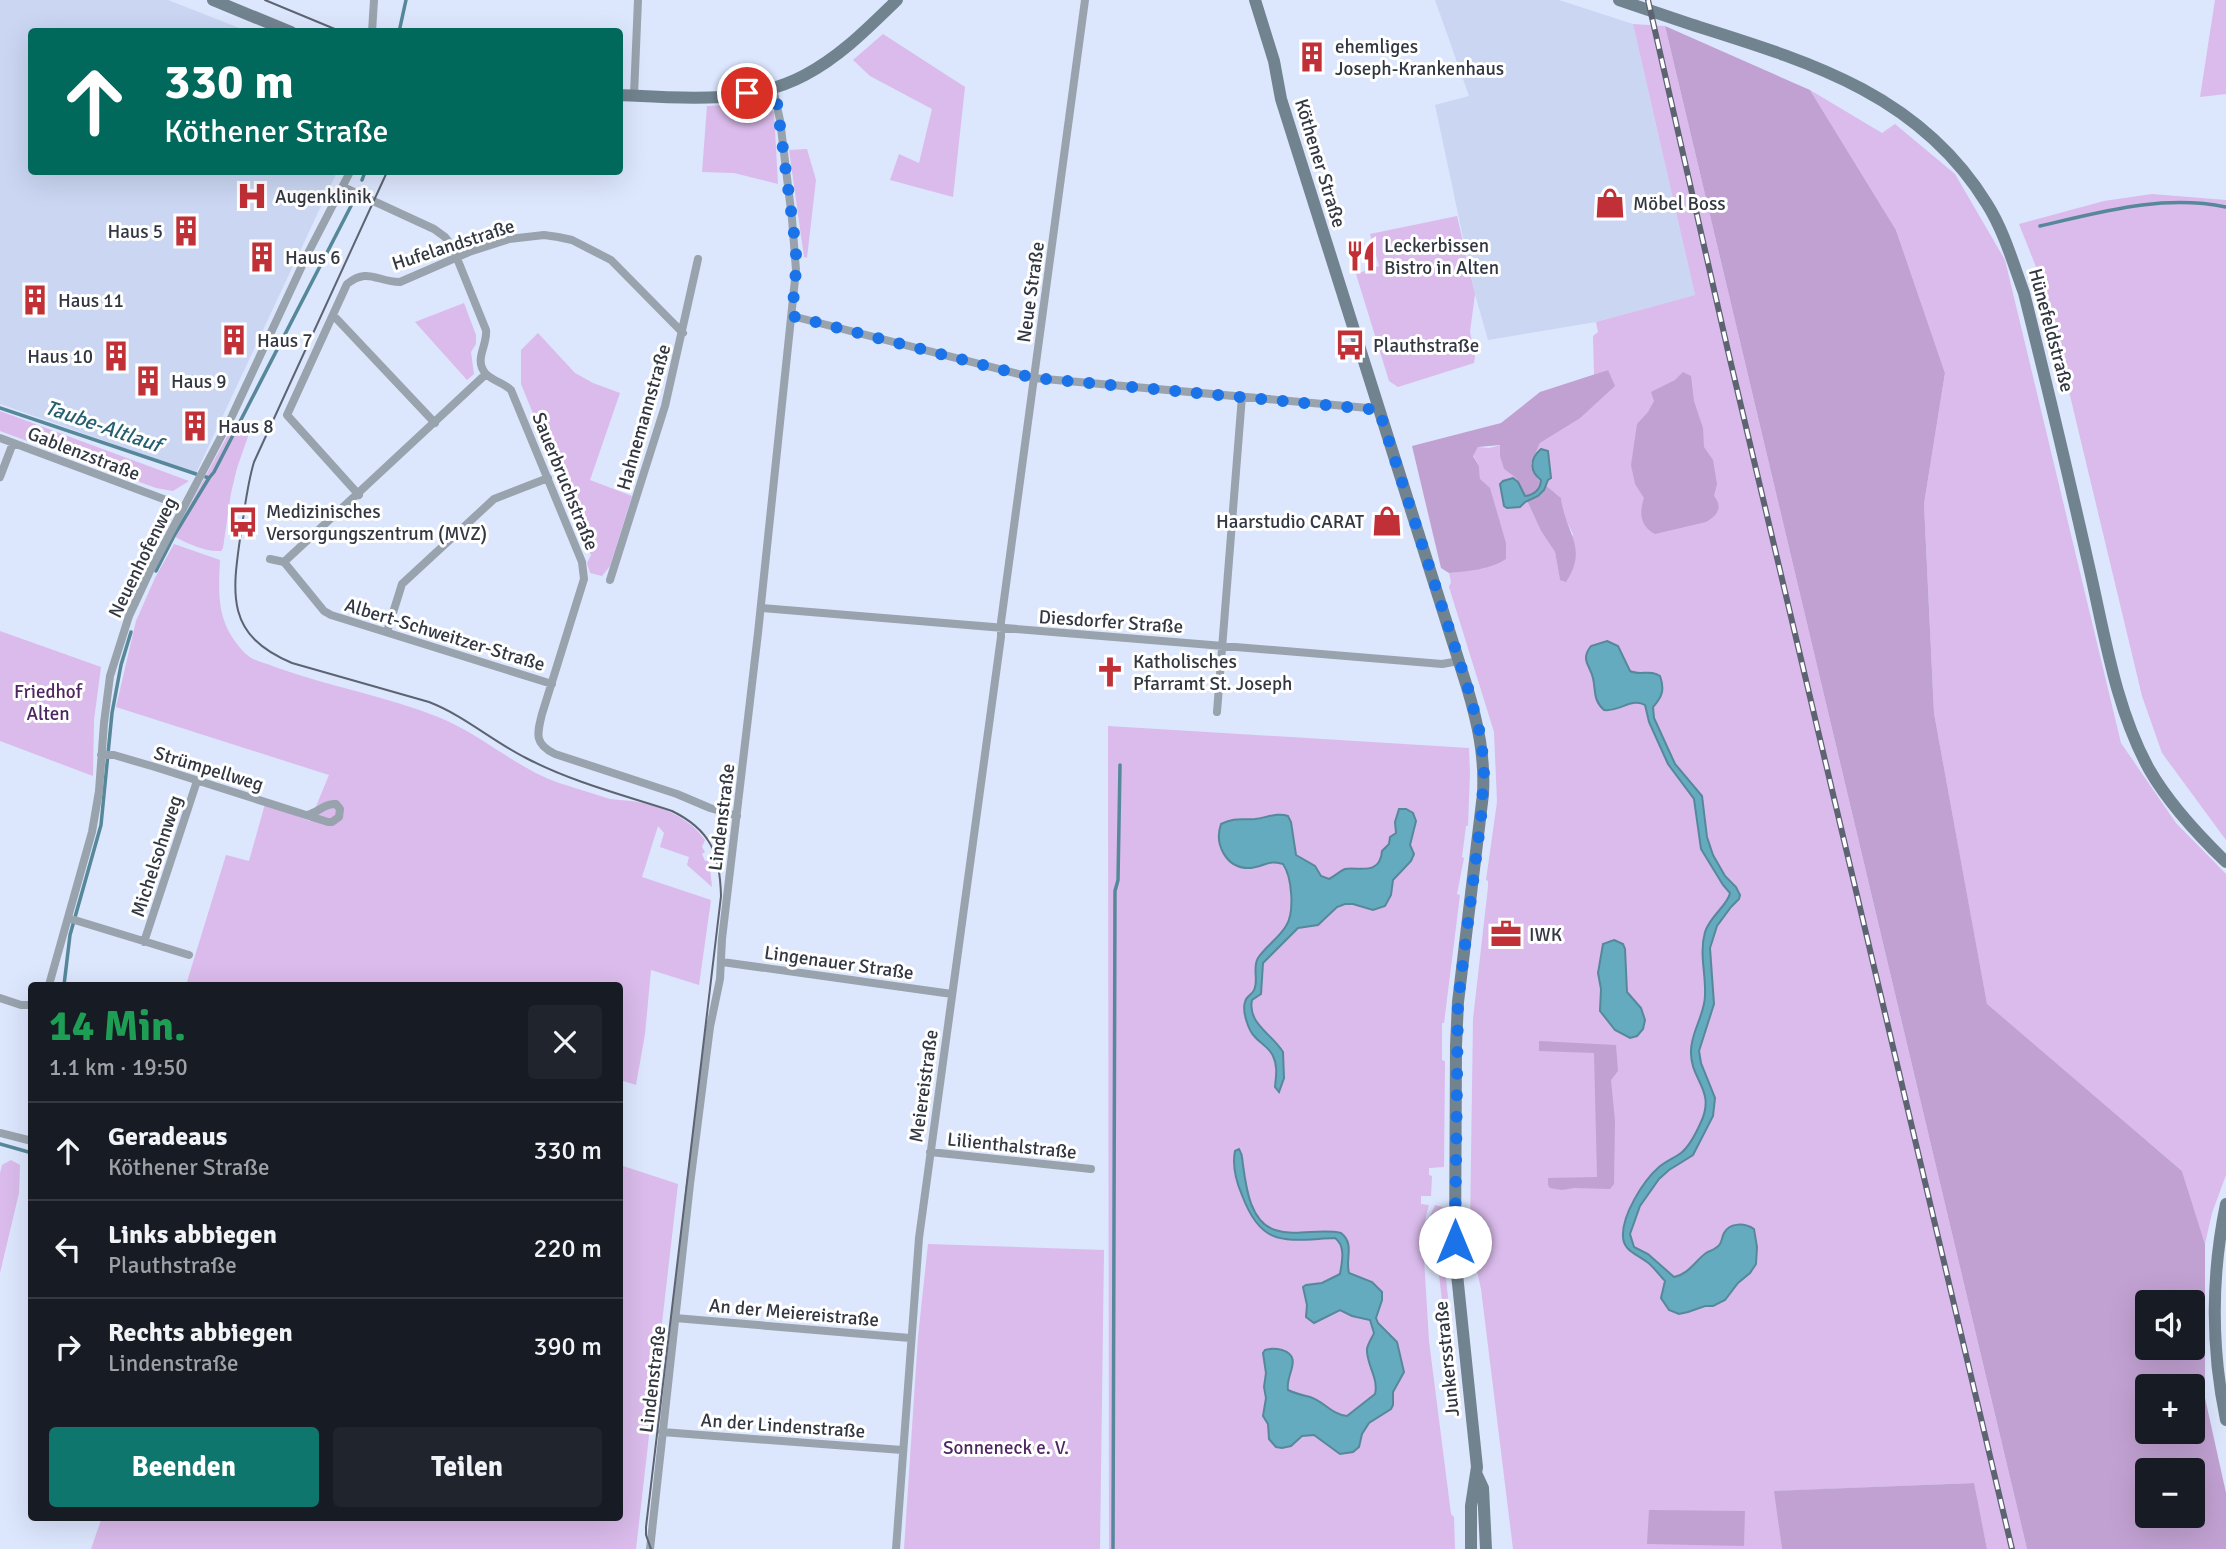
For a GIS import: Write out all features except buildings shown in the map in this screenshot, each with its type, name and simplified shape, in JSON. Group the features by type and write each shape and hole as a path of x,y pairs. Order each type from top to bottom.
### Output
{"main road":[{"path":"213,0 281,28"},
{"path":"623,95 728,96 773,88 804,76 838,54 897,0"},
{"name":"Köthener Straße","path":"1255,0 1274,61 1281,99 1481,737"},
{"name":"Hünefeldstraße","path":"1619,0 1758,45 1860,86 1902,113 1931,137 1967,174 1989,206 2024,293 2103,626 2130,726 2161,789 2182,816 2226,862"},
{"name":"Junkersstraße","path":"1471,1549 1471,1506 1477,1475 1456,1273 1457,1028 1483,794 1481,737"},
{"path":"2226,1203 2214,1298 2216,1350 2226,1420"},
{"name":"Junkersstraße","path":"1477,1475 1483,1488 1486,1549"}],"street":[{"path":"372,28 374,0"},
{"path":"634,95 638,0"},
{"name":"Neue Straße","path":"1001,629 1085,0"},
{"name":"Lindenstraße","path":"650,1549 710,1027 719,992 722,939 761,608 796,270 796,249 780,120 773,88"},
{"name":"Neuenhofenweg","path":"50,982 71,919 92,832 99,791 107,698 120,640 149,573 232,416 307,255 349,175"},
{"path":"270,559 284,562 486,374 480,359 487,336 486,330 457,257 445,237 434,229 343,187"},
{"name":"Hufelandstraße","path":"359,495 287,415 347,284 354,278 371,275 389,282 400,282 457,257 509,239 544,235 572,240 611,260 682,333"},
{"name":"Hahnemannstraße","path":"610,580 665,406 698,259"},
{"path":"333,315 435,423"},
{"path":"792,316 1034,378 1379,410"},
{"name":"Sauerbruchstraße","path":"486,374 511,390 584,570 580,593 538,735 541,744 546,750 677,793 737,816"},
{"path":"1217,712 1242,396"},
{"name":"Gablenzstraße","path":"0,438 166,500 182,509"},
{"name":"Gablenzstraße","path":"0,477 13,443"},
{"path":"387,632 402,584 494,499 548,478"},
{"name":"Albert-Schweitzer-Straße","path":"284,562 324,611 331,615 552,684"},
{"name":"Diesdorfer Straße","path":"761,608 1442,664 1459,661"},
{"name":"Meiereistraße","path":"895,1549 919,1238 1001,629"},
{"name":"Strümpellweg","path":"101,755 114,755 307,815"},
{"name":"Michelsohnweg","path":"144,942 197,781"},
{"path":"71,919 188,956"},
{"name":"Lingenauer Straße","path":"722,962 951,993"},
{"path":"0,998 21,1005 28,1004"},
{"path":"0,1133 28,1140"},
{"name":"Lilienthalstraße","path":"930,1152 1091,1169"},
{"name":"An der Meiereistraße","path":"675,1318 911,1338"},
{"name":"An der Lindenstraße","path":"662,1432 902,1450"}],"shaded area":[{"path":"0,0 168,0 239,28 28,28 28,175 336,175 196,473 0,404"},
{"path":"1435,0 1559,0 1633,24 1695,295 1596,322 1488,340 1475,294 1435,105 1469,96"},
{"path":"1665,26 1810,90 1896,230 1945,373 1924,504 1934,713 1987,1004 2182,1171 2205,1244 2205,1290 2135,1290 2135,1360 2205,1360 2205,1374 2135,1374 2135,1444 2205,1444 2205,1398 2226,1493 2226,1549 2027,1549"},
{"path":"1608,370 1615,386 1579,419 1540,443 1531,464 1537,478 1561,498 1574,540 1576,549 1573,570 1566,582 1560,580 1555,552 1541,531 1517,479 1504,469 1500,445 1478,447 1473,456 1479,466 1480,479 1490,488 1506,543 1506,559 1493,566 1471,571 1449,573 1441,568 1412,446 1501,423 1540,392"},
{"path":"1683,372 1691,376 1694,401 1703,428 1704,447 1713,460 1717,484 1714,496 1719,507 1714,517 1706,522 1655,534 1646,527 1642,519 1644,498 1635,484 1631,465 1637,424 1654,401 1651,392 1675,380"},
{"path":"1541,449 1548,451 1551,478 1538,496 1520,507 1507,508 1504,506 1500,484 1513,478 1525,496 1536,491 1541,480 1532,465 1534,457"},
{"path":"1607,641 1618,646 1630,671 1660,676 1662,689 1653,707 1654,718 1675,764 1702,796 1707,837 1713,855 1740,895 1717,926 1710,948 1714,1004 1699,1051 1715,1098 1713,1116 1693,1155 1659,1179 1640,1206 1630,1234 1634,1247 1648,1254 1674,1277 1684,1273 1717,1247 1727,1229 1738,1225 1746,1226 1754,1229 1756,1264 1725,1300 1713,1306 1679,1314 1669,1310 1661,1298 1665,1281 1650,1264 1631,1252 1625,1245 1623,1236 1626,1218 1640,1189 1659,1167 1687,1146 1705,1111 1706,1101 1694,1070 1691,1051 1704,1002 1703,940 1707,926 1730,893 1701,849 1694,799 1668,764 1649,722 1645,705 1635,703 1604,710 1598,703 1586,655 1591,646"},
{"path":"1399,809 1413,813 1416,821 1410,845 1414,854 1393,880 1391,895 1385,906 1373,910 1353,904 1337,907 1318,925 1298,928 1263,963 1261,994 1252,1000 1251,1008 1257,1022 1283,1052 1284,1078 1279,1092 1275,1087 1275,1060 1250,1030 1244,1006 1255,986 1258,958 1289,920 1289,877 1283,864 1270,863 1250,868 1228,860 1219,839 1221,824 1234,820 1288,816 1296,855 1315,866 1321,876 1329,879 1345,869 1367,869 1377,864 1382,851 1389,844 1390,837 1396,833 1395,822"},
{"path":"1614,940 1623,944 1625,949 1627,992 1641,1008 1645,1020 1643,1029 1637,1036 1630,1038 1615,1030 1600,1011 1601,989 1598,973 1603,944"},
{"path":"1539,1041 1616,1045 1618,1071 1611,1080 1615,1121 1614,1184 1610,1189 1562,1190 1550,1188 1548,1185 1548,1178 1597,1177 1594,1053 1539,1051"},
{"path":"1239,1149 1248,1193 1260,1220 1283,1232 1341,1233 1349,1247 1349,1273 1372,1282 1382,1292 1376,1318 1397,1342 1404,1372 1393,1392 1391,1409 1369,1423 1362,1434 1359,1447 1353,1452 1340,1454 1314,1435 1302,1436 1291,1446 1282,1448 1276,1447 1269,1439 1268,1424 1263,1416 1266,1398 1265,1350 1282,1350 1292,1357 1288,1390 1315,1399 1347,1416 1375,1394 1375,1382 1367,1349 1374,1333 1370,1320 1340,1310 1314,1323 1306,1317 1307,1305 1303,1287 1322,1283 1340,1274 1341,1245 1335,1238 1278,1238 1258,1225 1236,1179 1234,1157 1235,1151"},
{"path":"1974,1483 1987,1549 1782,1549 1774,1491"},
{"path":"1649,1510 1745,1511 1744,1546 1647,1544"}],"green space":[{"path":"2215,0 2226,0 2226,94 2200,97"},
{"path":"1633,24 1665,26 2027,1549 1987,1549 1973,1483 1775,1491 1782,1549 1513,1549 1481,1289 1471,1245 1470,1227 1473,1019 1488,887 1486,880 1497,802 1494,732 1449,587 1449,573 1485,568 1479,466 1473,455 1478,447 1501,445 1504,469 1517,479 1541,531 1555,552 1560,579 1573,534 1563,514 1561,498 1537,478 1531,465 1540,443 1579,419 1608,370 1594,375 1593,336 1598,332 1596,322 1695,295"},
{"path":"883,34 965,87 953,197 890,180 899,154 919,163 932,109 870,76 853,60"},
{"path":"1810,90 1882,133 1895,124 1955,174 2005,260 2121,743 2176,823 2226,874 2226,1175 2212,1213 2205,1244 2182,1171 1987,1005 1934,713 1924,504 1945,373 1896,230"},
{"path":"758,100 774,112 778,184 734,173 702,172 707,106"},
{"path":"807,149 816,180 807,258 804,257 789,150"},
{"path":"2152,194 2226,200 2226,840 2162,753 2142,696 2044,287 2019,224 2104,201"},
{"path":"1457,216 1475,294 1470,332 1474,363 1398,387 1389,381 1356,274 1379,266 1370,234"},
{"path":"464,303 476,335 476,344 471,352 474,374 467,380 415,322"},
{"path":"538,333 575,373 620,393 590,480 632,496 610,566 602,576 590,573 587,563 591,555 521,384 521,350"},
{"path":"0,411 189,481 173,491 156,488 0,431"},
{"path":"236,420 251,428 231,493 223,548 221,551 208,550 173,536"},
{"path":"174,544 220,560 221,610 236,643 252,658 295,674 438,717 469,732 543,777 610,799 642,803 662,809 681,818 698,832 705,840 702,847 705,852 702,854 705,861 709,860 712,887 687,865 689,857 660,847 664,833 658,826 642,877 711,900 699,985 651,970 645,1034 636,1085 623,1081 623,982 187,982 226,855 249,861 265,804 310,821 329,775 116,707 136,621"},
{"name":"Friedhof Alten","path":"0,631 101,667 94,720 93,776 0,741"},
{"path":"1108,726 1469,748 1468,826 1442,1023 1442,1060 1445,1061 1444,1167 1429,1168 1429,1175 1432,1176 1431,1196 1421,1196 1421,1204 1429,1205 1425,1232 1428,1258 1424,1258 1429,1341 1451,1514 1454,1517 1455,1549 1109,1549"},
{"path":"11,1160 20,1165 19,1193 0,1273 0,1173 2,1165"},
{"path":"623,1166 678,1184 636,1549 91,1549 101,1521 623,1521"},
{"path":"1435,1205 1443,1207 1440,1253 1444,1261 1457,1380 1452,1386 1449,1385 1451,1378 1437,1258 1429,1227"},
{"name":"Sonneneck e. V.","path":"928,1244 1104,1250 1100,1549 904,1549 918,1337"}],"waterway":[{"name":"Taube-Altlauf","path":"400,28 406,0"},
{"name":"Taube-Altlauf","path":"362,180 364,175"},
{"path":"2040,226 2132,206 2179,203 2226,207"},
{"name":"Taube-Altlauf","path":"206,477 209,478 214,472 351,206"},
{"name":"Taube-Altlauf","path":"0,408 196,474"},
{"path":"156,571 209,478"},
{"path":"64,982 70,935 101,825 112,713 121,665 131,632"},
{"path":"1113,1549 1115,891 1118,880 1120,765"},
{"path":"0,1144 28,1152"}],"tram line":[{"path":"265,0 332,28"},
{"path":"386,175 254,462 238,554 238,610 244,626 255,639 270,652 292,663 429,702 455,714 543,767 598,788 672,811 696,826 711,845 718,868 721,896 646,1527 651,1549"}],"railway":[{"path":"1648,0 1728,351 2012,1549"}],"place":[{"name":"ehemliges Joseph-Krankenhaus","path":"1312,57"},
{"name":"Augenklinik","path":"252,196"},
{"name":"Möbel Boss","path":"1610,203"},
{"name":"Haus 5","path":"186,231"},
{"name":"Leckerbissen Bistro in Alten","path":"1361,256"},
{"name":"Haus 6","path":"262,257"},
{"name":"Haus 11","path":"35,300"},
{"name":"Haus 7","path":"234,340"},
{"name":"Plauthstraße","path":"1350,345"},
{"name":"Haus 10","path":"116,356"},
{"name":"Haus 9","path":"148,381"},
{"name":"Haus 8","path":"195,426"},
{"name":"Haarstudio CARAT","path":"1387,521"},
{"name":"Medizinisches Versorgungszentrum (MVZ)","path":"243,522"},
{"name":"Katholisches Pfarramt St. Joseph","path":"1110,672"},
{"name":"IWK","path":"1506,934"}],"route":[{"path":"747,93 773,88 777,103 796,249 792,316 1034,378 1379,410 1468,688 1478,721 1483,753 1481,818 1458,1002 1455,1242"}]}
